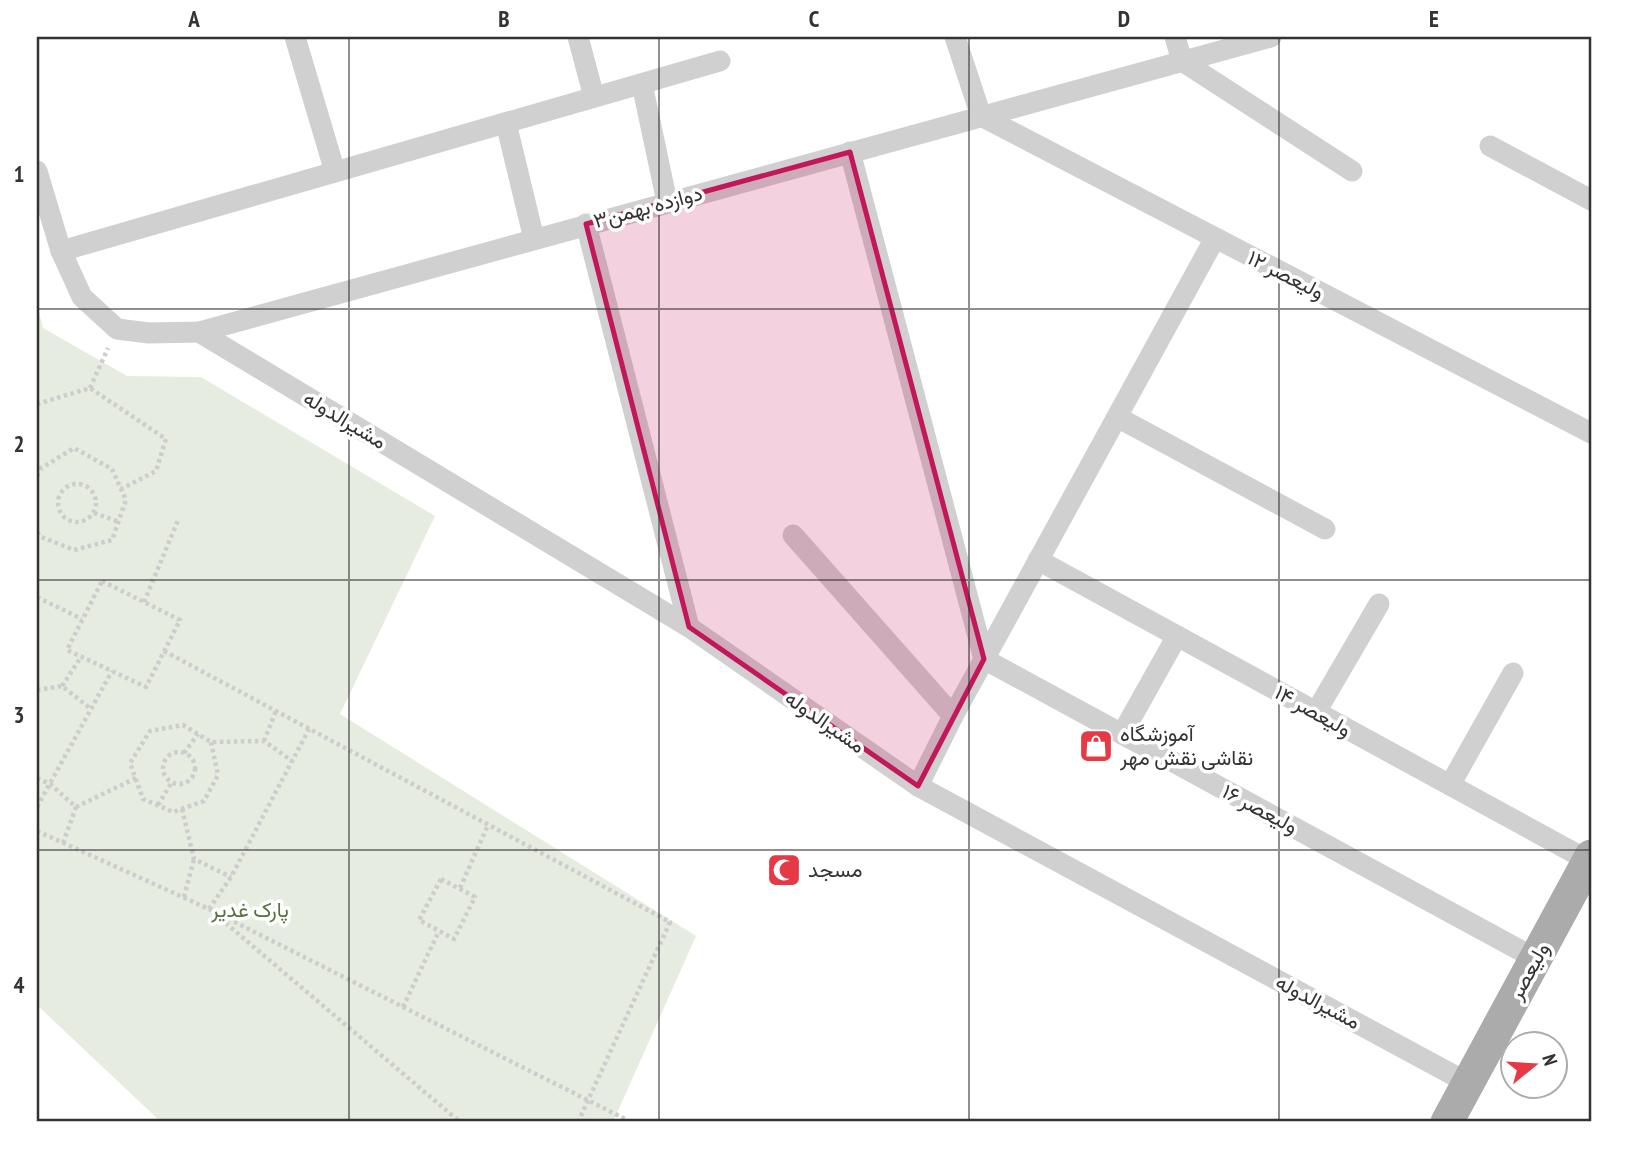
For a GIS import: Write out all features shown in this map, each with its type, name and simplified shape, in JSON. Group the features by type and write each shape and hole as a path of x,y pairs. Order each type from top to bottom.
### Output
{"main road":[{"name":"ولیعصر","path":"1447,1122 1590,858"}],"street":[{"path":"295,37 335,173"},
{"path":"578,37 594,97"},
{"path":"955,37 981,116"},
{"path":"1175,37 1182,61 1352,171"},
{"name":"دوازده بهمن۳","path":"117,329 149,333 200,332 1271,37"},
{"path":"61,251 720,61"},
{"path":"642,84 667,202"},
{"name":"ولیعصر ۱۲","path":"981,116 1591,433"},
{"path":"506,123 534,239"},
{"path":"1490,146 1591,200"},
{"path":"850,152 984,659"},
{"path":"37,171 61,251 82,297 117,329"},
{"path":"586,224 689,627"},
{"path":"918,786 953,716 1215,238"},
{"name":"مشیرالدوله","path":"200,332 689,627 918,786 1468,1083"},
{"path":"1117,417 1325,529"},
{"path":"793,536 953,716"},
{"name":"ولیعصر ۱۴","path":"1038,561 1590,858"},
{"path":"1316,712 1379,604"},
{"path":"1122,734 1177,636"},
{"name":"ولیعصر ۱۶","path":"984,659 1536,959"},
{"path":"1450,785 1513,673"}],"path":[{"path":"37,404 90,388 117,329"},
{"path":"90,388 166,439 156,471 121,488"},
{"path":"37,476 40,469 74,448 113,468 126,499 112,540 74,550 39,536 37,531"},
{"path":"68,486 86,486 95,495 94,513 84,521 66,519 59,508 59,495 68,486"},
{"path":"94,513 119,522"},
{"path":"144,602 179,518"},
{"path":"102,581 144,602 180,620 146,687 66,650 102,581"},
{"path":"37,597 82,619"},
{"path":"164,651 670,922 578,1122"},
{"path":"62,686 81,657"},
{"path":"37,807 112,671"},
{"path":"37,690 62,686 91,709"},
{"path":"264,741 276,712"},
{"path":"211,743 218,775 204,802 173,812 143,799 130,762 150,731 183,724 211,743 264,741 292,761"},
{"path":"209,909 231,877 309,729"},
{"path":"184,752 198,734"},
{"path":"184,752 192,759 193,774 187,781 172,782 164,775 163,764 173,753 184,752"},
{"path":"37,778 50,784 76,807"},
{"path":"63,843 76,807 136,778"},
{"path":"158,805 172,782"},
{"path":"182,809 194,859 184,897"},
{"path":"460,888 488,825"},
{"path":"37,831 209,909 631,1122"},
{"path":"194,859 231,877"},
{"path":"441,878 475,897 454,939 439,931 419,920 441,878"},
{"path":"209,909 460,1122"},
{"path":"403,1007 439,931"}],"highlighted area":[{"path":"850,152 984,659 918,786 689,627 586,224"}],"green space":[{"name":"پارک غدیر","path":"37,304 43,328 127,376 201,377 435,516 340,714 696,936 613,1122 161,1122 37,1005"}],"place":[{"name":"آموزشگاه نقاشی نقش مهر","path":"1096,746"},
{"name":"مسجد","path":"784,870"}]}
